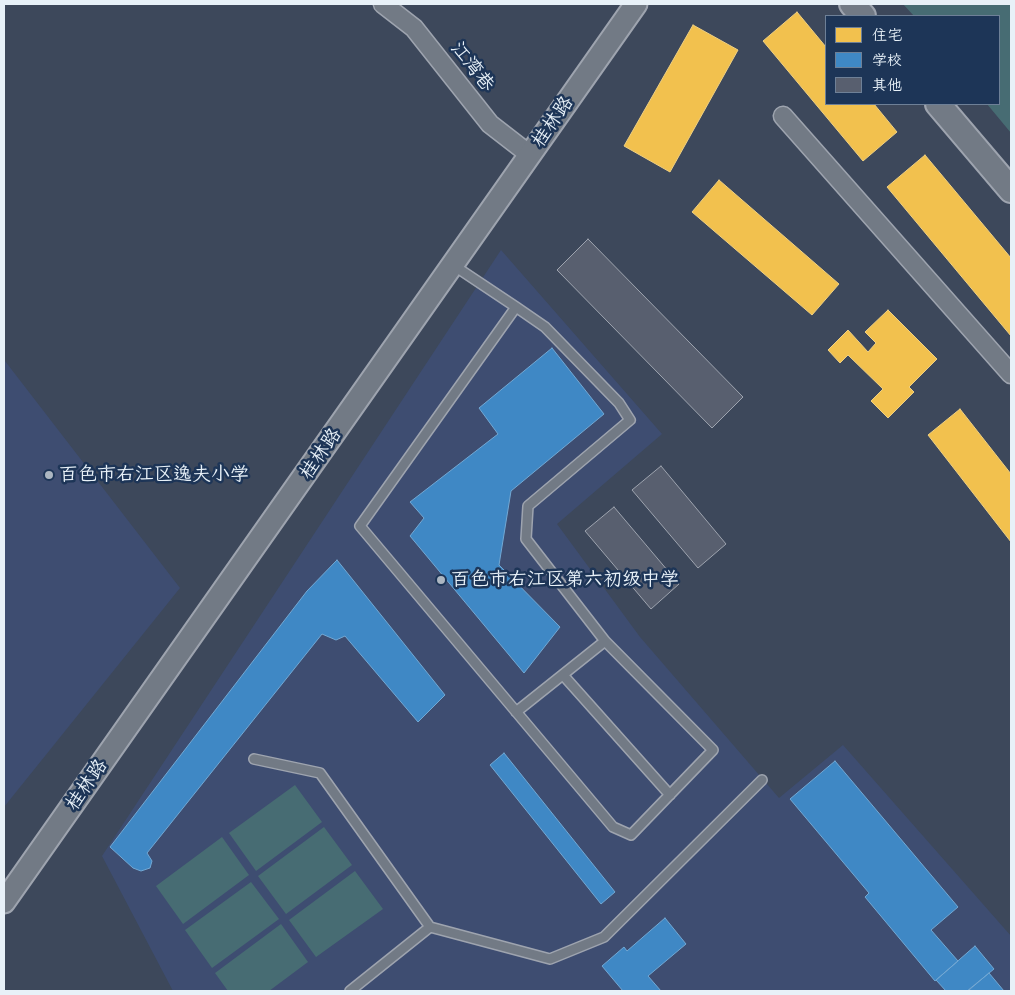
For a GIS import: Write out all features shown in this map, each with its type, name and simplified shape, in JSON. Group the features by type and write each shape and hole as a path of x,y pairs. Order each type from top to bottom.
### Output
{"main road":[{"path":"852,4 862,15"},
{"path":"939,105 1011,190"}],"street":[{"name":"江湾巷","path":"383,4 414,28 490,124 530,156"},
{"name":"桂林路","path":"4,902 636,4"},
{"path":"783,116 1011,374"}],"lane":[{"path":"453,265 516,307 545,327 620,403 630,420 528,506 526,539 605,641 713,750 631,834 613,827 360,526 516,307"},
{"path":"516,712 605,641"},
{"path":"563,675 670,795"},
{"path":"254,759 320,773 430,928 550,959 604,937 762,780"},
{"path":"350,991 430,928"}],"shaded area":[{"name":"百色市右江区第六初级中学","path":"501,250 662,434 557,524 640,637 779,798 843,745 1011,936 1011,991 173,991 102,856"},
{"name":"百色市右江区逸夫小学","path":"5,361 180,588 4,807 4,363"}],"green space":[{"path":"903,4 1011,4 1011,133 988,105 1000,105 1000,15 913,15"},
{"path":"295,785 322,822 256,871 229,833"},
{"path":"324,827 352,865 286,914 258,876"},
{"path":"222,837 249,875 183,924 156,886"},
{"path":"355,871 383,909 316,957 289,920"},
{"path":"251,882 279,919 212,968 185,930"},
{"path":"281,924 308,962 269,991 228,991 215,973"}],"building: 住宅":[{"path":"797,12 825,46 825,105 875,105 897,132 863,161 763,41"},
{"path":"693,25 738,50 670,172 624,146"},
{"path":"925,155 1011,258 1011,336 887,187"},
{"path":"719,180 839,284 812,315 692,212"},
{"path":"888,310 937,359 909,387 914,392 888,418 871,401 883,389 848,355 840,363 828,350 848,330 868,352 876,343 865,332"},
{"path":"960,409 1011,474 1011,542 928,435"}],"building: 学校":[{"path":"552,348 604,414 511,491 499,565 560,627 524,673 410,536 424,518 410,502 498,434 479,408"},
{"path":"337,560 445,695 418,722 345,636 336,640 322,634 147,853 152,861 150,868 141,871 133,868 110,847 307,591"},
{"path":"504,753 615,892 601,904 490,765"},
{"path":"835,761 958,907 931,930 958,961 935,981 865,897 869,893 790,799"},
{"path":"665,918 686,944 648,976 661,991 623,991 602,966 624,947 627,951"},
{"path":"975,946 994,969 967,991 946,991 936,980"},
{"path":"989,973 1004,991 969,990"}],"building: 其他":[{"path":"588,239 743,397 712,428 557,270"},
{"path":"661,466 726,544 698,568 632,490"},
{"path":"614,507 679,584 651,609 585,531"}],"place":[{"name":"百色市右江区逸夫小学","path":"49,475"},
{"name":"百色市右江区第六初级中学","path":"441,580"}]}
